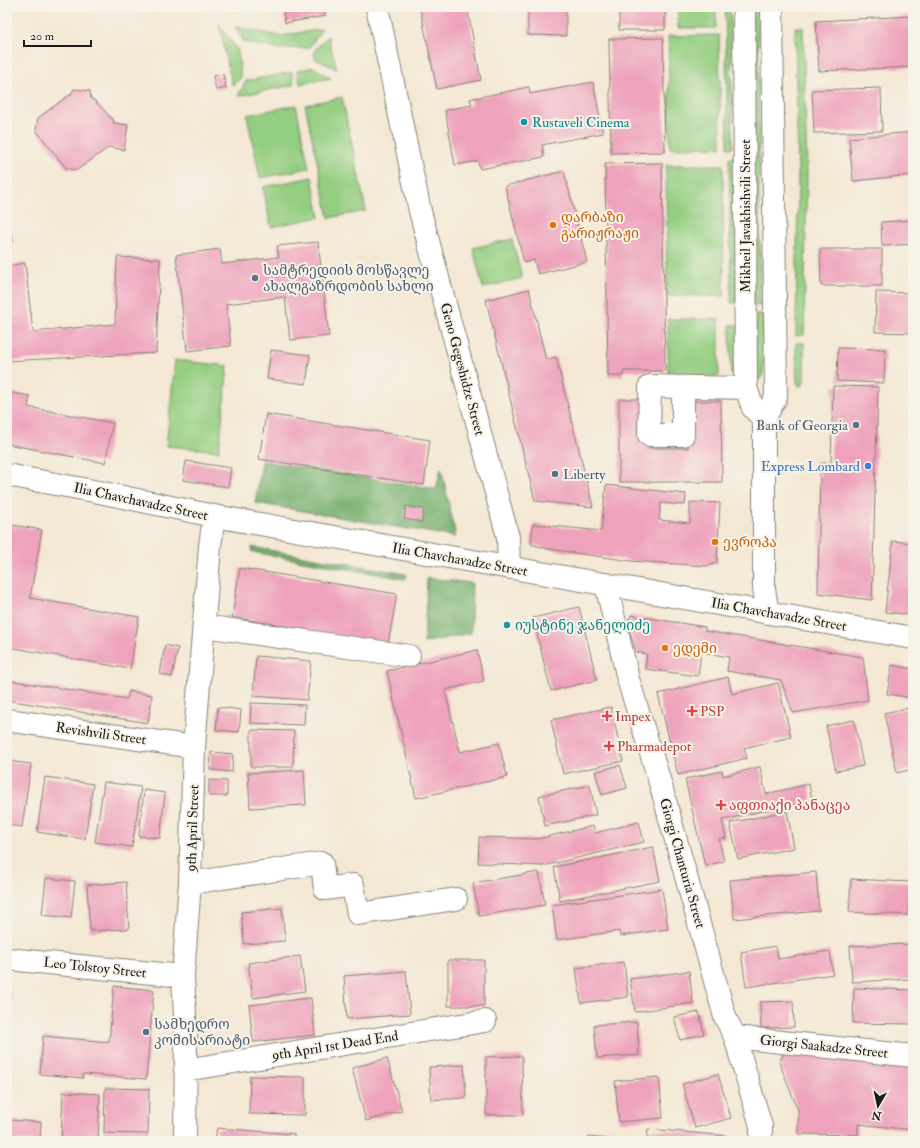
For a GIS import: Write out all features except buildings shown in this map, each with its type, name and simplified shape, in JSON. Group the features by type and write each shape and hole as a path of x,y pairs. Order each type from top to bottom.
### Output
{"street":[{"name":"Geno Gegeshidze Street","path":"377,7 395,100 420,211 508,537 509,567"},
{"name":"Mikheil Javakhishvili Street","path":"744,7 746,388 753,408 764,419"},
{"name":"Mikheil Javakhishvili Street","path":"768,612 764,589 764,419 776,397 772,7"},
{"path":"683,387 746,388"},
{"name":"Ilia Chavchavadze Street","path":"7,475 214,516 913,638"},
{"name":"9th April Street","path":"184,1141 185,1070 183,976 190,883 194,747 210,546 214,516"},
{"name":"Giorgi Chanturia Street","path":"606,584 628,679 661,787 725,1017 735,1037 761,1126 762,1141"},
{"path":"204,626 409,656"},
{"name":"Revishvili Street","path":"7,720 194,747"},
{"path":"190,883 322,864 325,889 354,885 358,914 456,899"},
{"name":"Leo Tolstoy Street","path":"7,959 183,976"},
{"name":"9th April 1st Dead End","path":"185,1070 485,1021"},
{"name":"Giorgi Saakadze Street","path":"735,1037 913,1056"}],"green space":[{"path":"678,7 716,7 716,28 678,28"},
{"path":"725,7 730,7 733,148 728,148"},
{"path":"752,7 758,7 760,306 754,305"},
{"path":"219,24 238,51 241,78 232,85"},
{"path":"235,27 280,36 322,29 309,48 277,49 244,42"},
{"path":"795,27 803,27 807,173 804,335 796,336 798,176"},
{"path":"719,35 721,147 670,148 668,36"},
{"path":"328,36 337,69 315,59 314,51"},
{"path":"313,67 331,78 300,84 297,71"},
{"path":"292,72 294,85 238,96 246,81"},
{"path":"342,97 366,211 329,218 305,105"},
{"path":"296,105 309,168 260,178 247,115"},
{"path":"735,157 736,303 731,303 729,158"},
{"path":"666,165 723,165 724,296 667,296"},
{"path":"312,177 320,217 271,227 263,187"},
{"path":"512,239 522,278 483,288 473,248"},
{"path":"756,314 763,314 763,376 760,379 757,379 755,376"},
{"path":"668,319 719,319 719,376 668,375"},
{"path":"730,325 738,325 736,376 731,374"},
{"path":"796,343 804,343 804,382 802,386 799,386 797,382"},
{"path":"175,360 228,366 219,451 166,446"},
{"path":"262,461 436,489 441,468 456,537 255,503"},
{"path":"252,547 406,574 407,577 405,579 252,552"},
{"path":"427,578 472,583 471,633 424,643"}],"place":[{"name":"Rustaveli Cinema","path":"524,122"},
{"name":"დარბაზი გარიჟრაჟი","path":"553,225"},
{"name":"სამტრედიის მოსწავლე ახალგაზრდობის სახლი","path":"255,278"},
{"name":"Bank of Georgia","path":"856,425"},
{"name":"Express Lombard","path":"868,466"},
{"name":"Liberty","path":"555,474"},
{"name":"ევროპა","path":"715,542"},
{"name":"იუსტინე ჯანელიძე","path":"507,625"},
{"name":"ედემი","path":"665,648"},
{"name":"PSP","path":"692,711"},
{"name":"Impex","path":"607,716"},
{"name":"Pharmadepot","path":"609,746"},
{"name":"აფთიაქი პანაცეა","path":"721,805"},
{"name":"სამხედრო კომისარიატი","path":"146,1032"}]}
